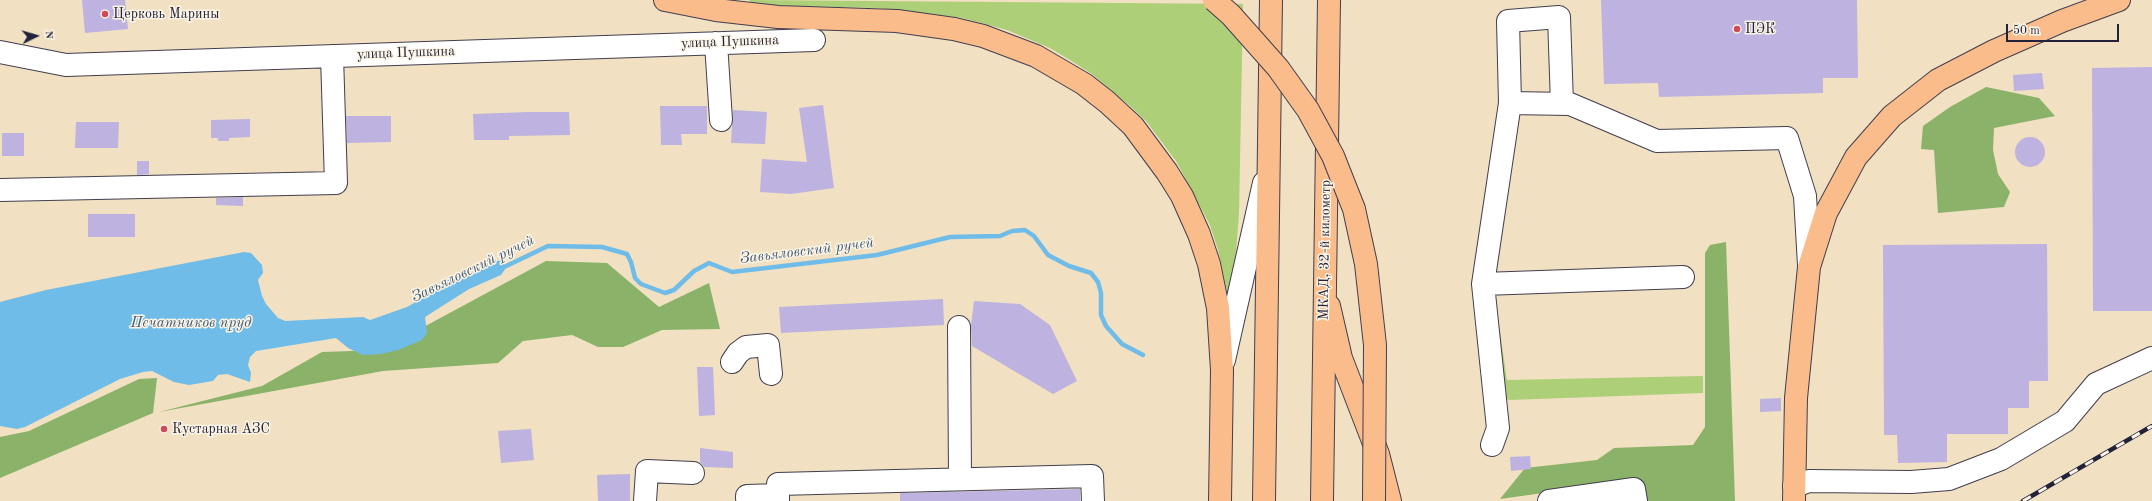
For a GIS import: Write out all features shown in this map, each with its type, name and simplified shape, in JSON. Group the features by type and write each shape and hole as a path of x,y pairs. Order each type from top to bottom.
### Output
{"main road":[{"path":"665,0 716,10 778,17 897,21 954,29 983,36 1036,56 1084,84 1133,126 1150,148 1182,196 1199,234 1209,264 1218,308 1222,370 1220,501"},
{"path":"1214,0 1231,15 1278,68 1304,104 1333,156 1354,209 1366,264 1375,345 1374,501"},
{"path":"1264,501 1271,0"},
{"name":"МКАД, 32-й километр","path":"1322,501 1329,0"},
{"path":"1794,493 1796,398 1809,267 1826,213 1856,157 1892,116 1938,80 1980,58 2062,21 2119,0"},
{"path":"1324,275 1332,322 1342,358 1380,460 1390,501"}],"street":[{"path":"1492,445 1498,428 1483,284 1510,103 1508,21 1559,17 1562,104"},
{"name":"улица Пушкина","path":"0,52 66,65 814,40"},
{"path":"716,43 721,120"},
{"path":"0,190 336,183 332,56"},
{"path":"1510,103 1570,104 1657,141 1787,138 1805,196 1809,267"},
{"path":"1222,370 1270,154"},
{"path":"1483,284 1683,277"},
{"path":"959,328 960,479"},
{"path":"732,362 738,353 746,347 768,345 771,374"},
{"path":"1794,493 1809,481 1911,482 1949,479 2001,459 2065,421 2096,384 2152,358"},
{"path":"645,501 647,471 693,474"},
{"path":"747,498 747,496 778,498 778,484 1092,476 1093,501"},
{"path":"1548,501 1634,489 1636,501"}],"green space":[{"path":"749,0 1243,4 1239,214 1235,265 1228,295 1218,250 1210,225 1176,161 1146,121 1092,74 1070,60 1050,48 1007,30 962,18 878,8 759,5 751,3"},
{"path":"1986,87 2039,98 2055,116 1994,128 1993,150 1998,174 2010,192 2004,207 1938,213 1934,150 1921,149 1923,126 1950,107"},
{"path":"1726,242 1735,501 1646,501 1636,480 1500,499 1525,468 1597,460 1614,448 1693,445 1705,427 1705,253 1710,245"},
{"path":"546,261 607,263 659,307 709,283 720,329 662,330 623,347 598,347 572,335 523,341 498,363 383,371 159,412 262,386 322,352 381,350"},
{"path":"1494,290 1507,380 1703,376 1703,393 1509,400 1501,396"},
{"path":"157,378 153,413 0,478 0,437 29,431 139,379"}],"water":[{"name":"Печатников пруд","path":"244,252 251,253 262,265 263,273 258,280 262,296 266,304 278,318 285,321 363,317 370,320 407,307 437,290 450,278 485,260 502,261 506,268 501,275 469,289 425,317 427,333 422,340 398,350 381,354 363,355 348,348 336,338 256,351 250,357 248,365 251,373 250,382 227,374 218,375 213,381 189,385 174,382 152,371 143,372 120,379 25,427 17,429 0,426 0,302 46,290"}],"building":[{"name":"Церковь Марины","path":"82,0 125,0 128,29 85,33"},
{"path":"1601,0 1857,0 1858,78 1823,78 1823,93 1659,97 1658,83 1604,84"},
{"path":"2152,67 2152,311 2093,311 2092,68"},
{"path":"2042,73 2044,89 2014,91 2013,75"},
{"path":"823,105 834,188 791,194 760,192 762,159 807,162 799,108"},
{"path":"660,106 707,106 707,134 681,134 682,145 661,145"},
{"path":"733,110 767,112 765,144 731,143"},
{"path":"569,112 570,135 509,136 509,140 474,140 473,114"},
{"path":"346,116 391,116 391,142 347,143"},
{"path":"250,119 250,137 229,138 229,141 218,141 218,138 211,138 211,120"},
{"path":"76,122 119,122 118,148 75,148"},
{"path":"2,133 24,133 24,156 2,156"},
{"path":"2030,137 2041,141 2045,152 2041,163 2030,167 2019,163 2015,152 2019,141"},
{"path":"137,161 149,161 149,174 137,175"},
{"path":"243,197 243,206 216,205 216,198"},
{"path":"88,214 135,214 135,237 88,237"},
{"path":"2047,244 2048,381 2029,381 2029,408 2008,408 2008,434 1947,434 1947,462 1898,463 1897,435 1884,435 1883,245"},
{"path":"943,299 944,325 781,333 779,307"},
{"path":"974,301 1020,304 1050,325 1077,381 1053,394 972,346 971,325"},
{"path":"697,367 713,367 715,415 699,416"},
{"path":"1781,398 1781,411 1760,412 1760,399"},
{"path":"531,429 534,460 501,463 498,431"},
{"path":"700,448 733,452 733,468 704,467 700,462"},
{"path":"1530,456 1531,469 1511,471 1510,457"},
{"path":"630,474 630,501 598,501 597,475"},
{"path":"1080,489 1080,501 900,501 900,493"}],"waterway":[{"name":"Завьяловский ручей","path":"500,269 548,246 602,247 627,254 631,262 635,278 641,284 665,293 674,290 694,271 709,263 732,272 877,255 950,237 1000,236 1012,231 1025,230 1034,236 1048,255 1069,266 1091,273 1098,282 1101,293 1101,315 1106,326 1122,344 1143,355"}],"railway":[{"path":"2023,501 2152,426"}],"place":[{"name":"Церковь Марины","path":"105,14"},
{"name":"ПЭК","path":"1737,29"},
{"name":"Кустарная АЗС","path":"164,429"}]}
